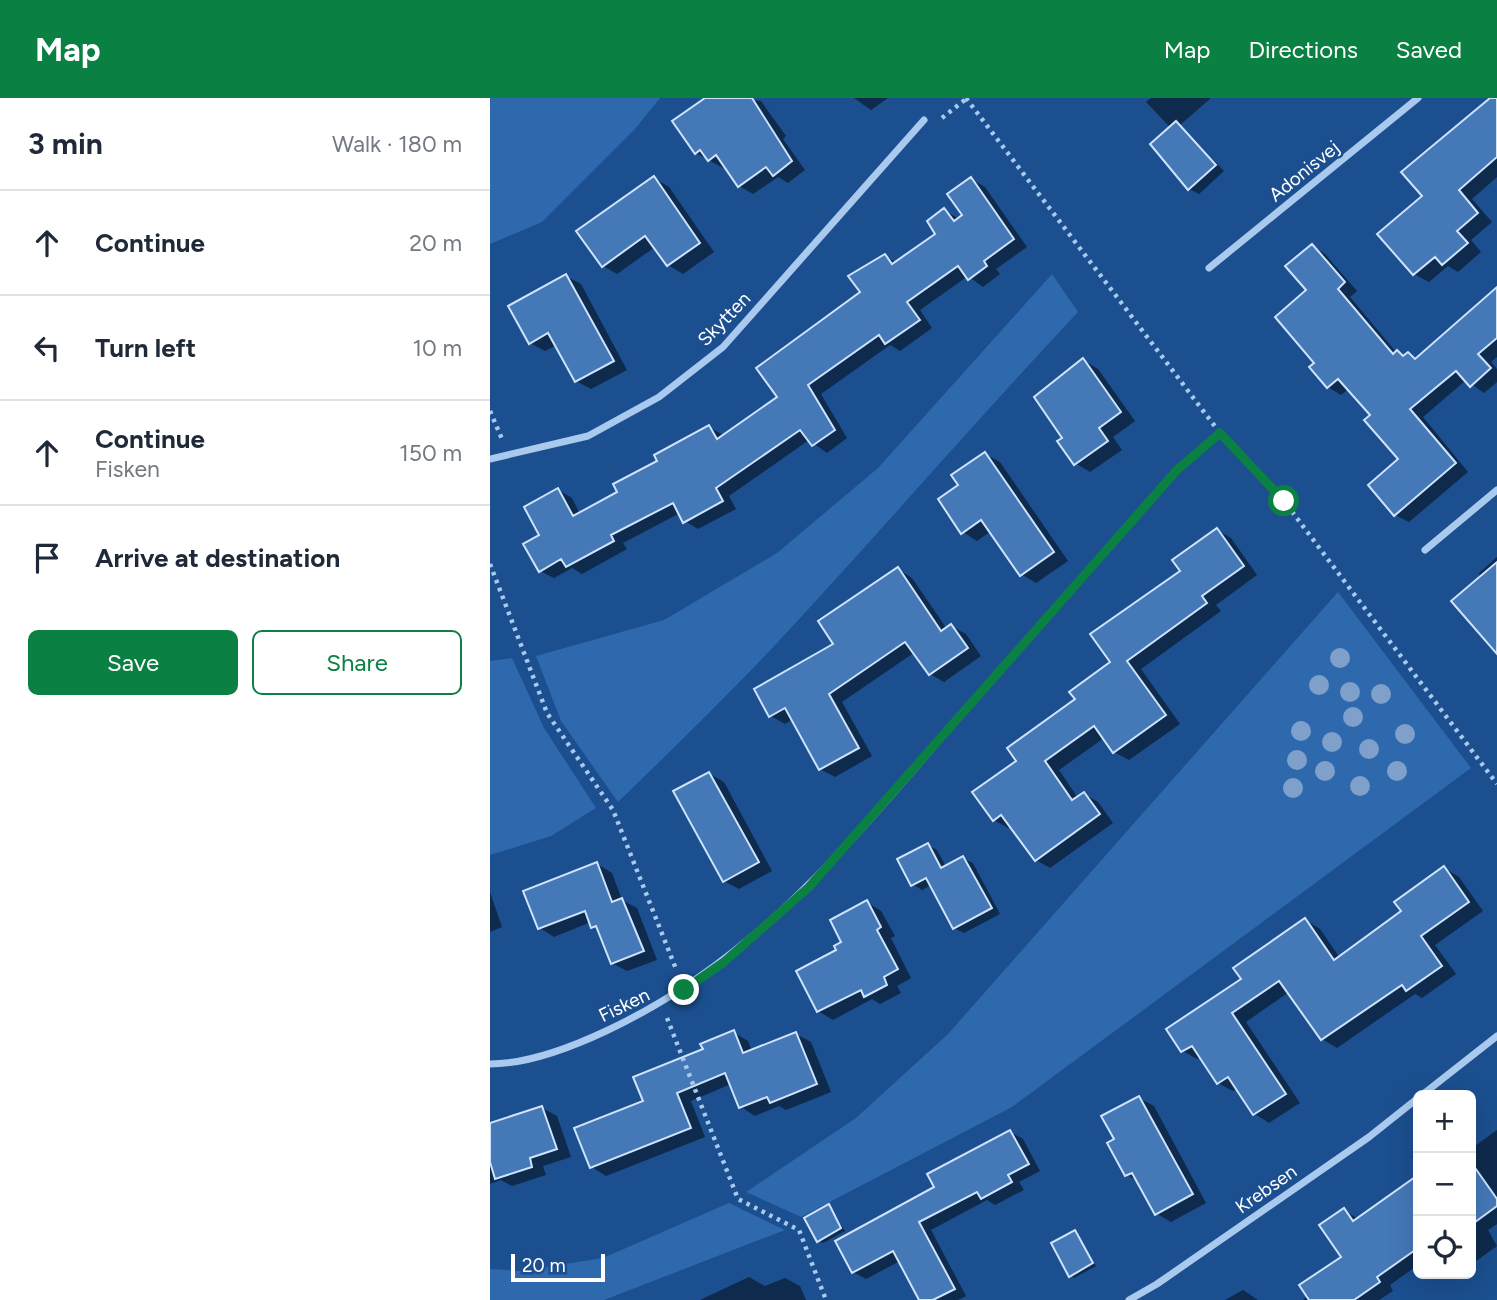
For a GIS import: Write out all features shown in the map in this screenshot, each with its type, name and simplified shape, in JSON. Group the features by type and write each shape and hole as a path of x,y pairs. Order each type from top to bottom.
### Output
{"street":[{"name":"Adonisvej","path":"1209,268 1418,98"},
{"name":"Skytten","path":"490,459 588,436 659,397 723,347 924,120"},
{"name":"Fisken","path":"490,1064 503,1064 577,1045 661,1004 724,962 809,887 1177,470"},
{"path":"1424,550 1497,490"},
{"name":"Krebsen","path":"1429,1090 1497,1036"},
{"name":"Krebsen","path":"1129,1300 1157,1284 1369,1137 1413,1102"}],"path":[{"path":"924,120 941,118 966,99 1220,433 1284,501 1497,784"},
{"path":"490,411 509,456"},
{"path":"1177,470 1220,433"},
{"path":"490,564 547,713 613,810 684,990"},
{"path":"661,1004 738,1199 799,1230 827,1300"}],"shaded area":[{"path":"490,98 660,98 635,129 542,222 490,244"},
{"path":"1052,274 1078,312 780,640 618,802 561,721 536,656 664,620 777,553 878,468"},
{"path":"1338,592 1471,768 1012,1107 801,1217 746,1192 856,1118 948,1034"},
{"path":"512,658 544,728 596,808 551,836 490,855 490,661"},
{"path":"729,1203 785,1230 604,1300 490,1300 490,1269 521,1271 603,1258"}],"building":[{"path":"705,98 752,98 792,161 773,176 766,167 738,187 716,155 708,161 700,150 695,154 672,121"},
{"path":"1490,98 1497,98 1497,157 1459,190 1478,213 1457,231 1468,243 1442,265 1435,257 1413,275 1377,234 1422,196 1401,172"},
{"path":"1176,121 1216,165 1188,190 1150,144"},
{"path":"654,176 700,243 667,266 645,236 602,267 576,231"},
{"path":"971,177 1014,239 984,261 987,266 968,280 958,266 907,302 920,320 885,344 879,335 808,385 835,430 812,446 800,430 716,488 723,501 683,523 673,503 611,535 614,541 566,567 561,559 539,572 523,544 539,535 524,507 558,488 573,516 617,492 613,484 657,461 654,455 709,425 717,439 777,397 756,368 860,292 848,276 885,254 892,264 935,234 927,221 944,208 954,221 962,215 947,194"},
{"path":"1312,244 1345,282 1338,289 1393,354 1397,350 1403,356 1408,352 1415,359 1497,287 1497,338 1478,354 1491,368 1470,387 1456,371 1410,409 1456,463 1394,516 1368,485 1398,459 1364,420 1370,415 1338,379 1327,388 1309,367 1314,363 1275,317 1306,290 1285,266"},
{"path":"566,274 614,361 575,382 548,333 529,344 508,306"},
{"path":"1083,358 1121,412 1099,428 1108,441 1074,465 1057,441 1062,438 1034,397"},
{"path":"985,452 1054,552 1020,576 981,520 961,534 938,499 958,485 951,475"},
{"path":"1217,528 1244,566 1202,596 1207,603 1127,661 1166,715 1113,753 1094,726 1045,761 1072,800 1084,792 1100,814 1035,861 1001,815 993,821 972,792 1016,761 1007,748 1075,699 1069,692 1110,662 1090,634 1180,571 1172,560"},
{"path":"1497,562 1497,654 1451,601"},
{"path":"898,567 941,631 951,624 968,648 929,675 905,642 829,694 859,748 819,770 785,708 769,717 754,689 833,644 818,621"},
{"path":"709,772 759,862 723,882 673,791"},
{"path":"928,843 941,868 963,856 992,908 953,929 926,878 911,886 897,859"},
{"path":"597,862 612,902 622,898 644,951 611,964 596,926 591,928 585,911 538,929 523,891"},
{"path":"1444,866 1469,902 1421,936 1442,966 1406,991 1402,985 1321,1040 1279,981 1232,1013 1286,1094 1253,1115 1228,1077 1217,1084 1192,1046 1181,1052 1166,1029 1241,979 1233,968 1305,918 1334,960 1401,911 1394,902"},
{"path":"867,900 881,927 877,930 898,969 884,977 887,985 864,997 861,990 817,1012 796,971 836,950 834,946 841,942 830,920"},
{"path":"734,1030 743,1053 796,1032 817,1084 770,1103 767,1097 739,1108 725,1073 677,1093 691,1128 590,1168 574,1128 643,1101 633,1077 703,1049 700,1044"},
{"path":"1139,1096 1193,1194 1155,1215 1132,1173 1125,1176 1107,1143 1114,1139 1101,1116"},
{"path":"542,1106 557,1149 530,1158 532,1167 495,1179 490,1162 490,1123"},
{"path":"1010,1130 1029,1164 1008,1175 1012,1182 981,1199 977,1192 919,1222 955,1289 933,1300 919,1300 893,1251 852,1273 835,1241 934,1187 927,1174"},
{"path":"1476,1169 1497,1199 1497,1206 1476,1221"},
{"path":"1413,1179 1413,1252 1377,1277 1380,1282 1354,1300 1309,1300 1299,1285 1341,1257 1319,1225 1344,1208 1353,1221"},
{"path":"829,1204 841,1228 817,1242 804,1218"},
{"path":"1075,1230 1093,1263 1069,1277 1051,1243"}],"route":[{"path":"684,990 724,962 809,887 1177,470 1220,433 1284,501"}]}
